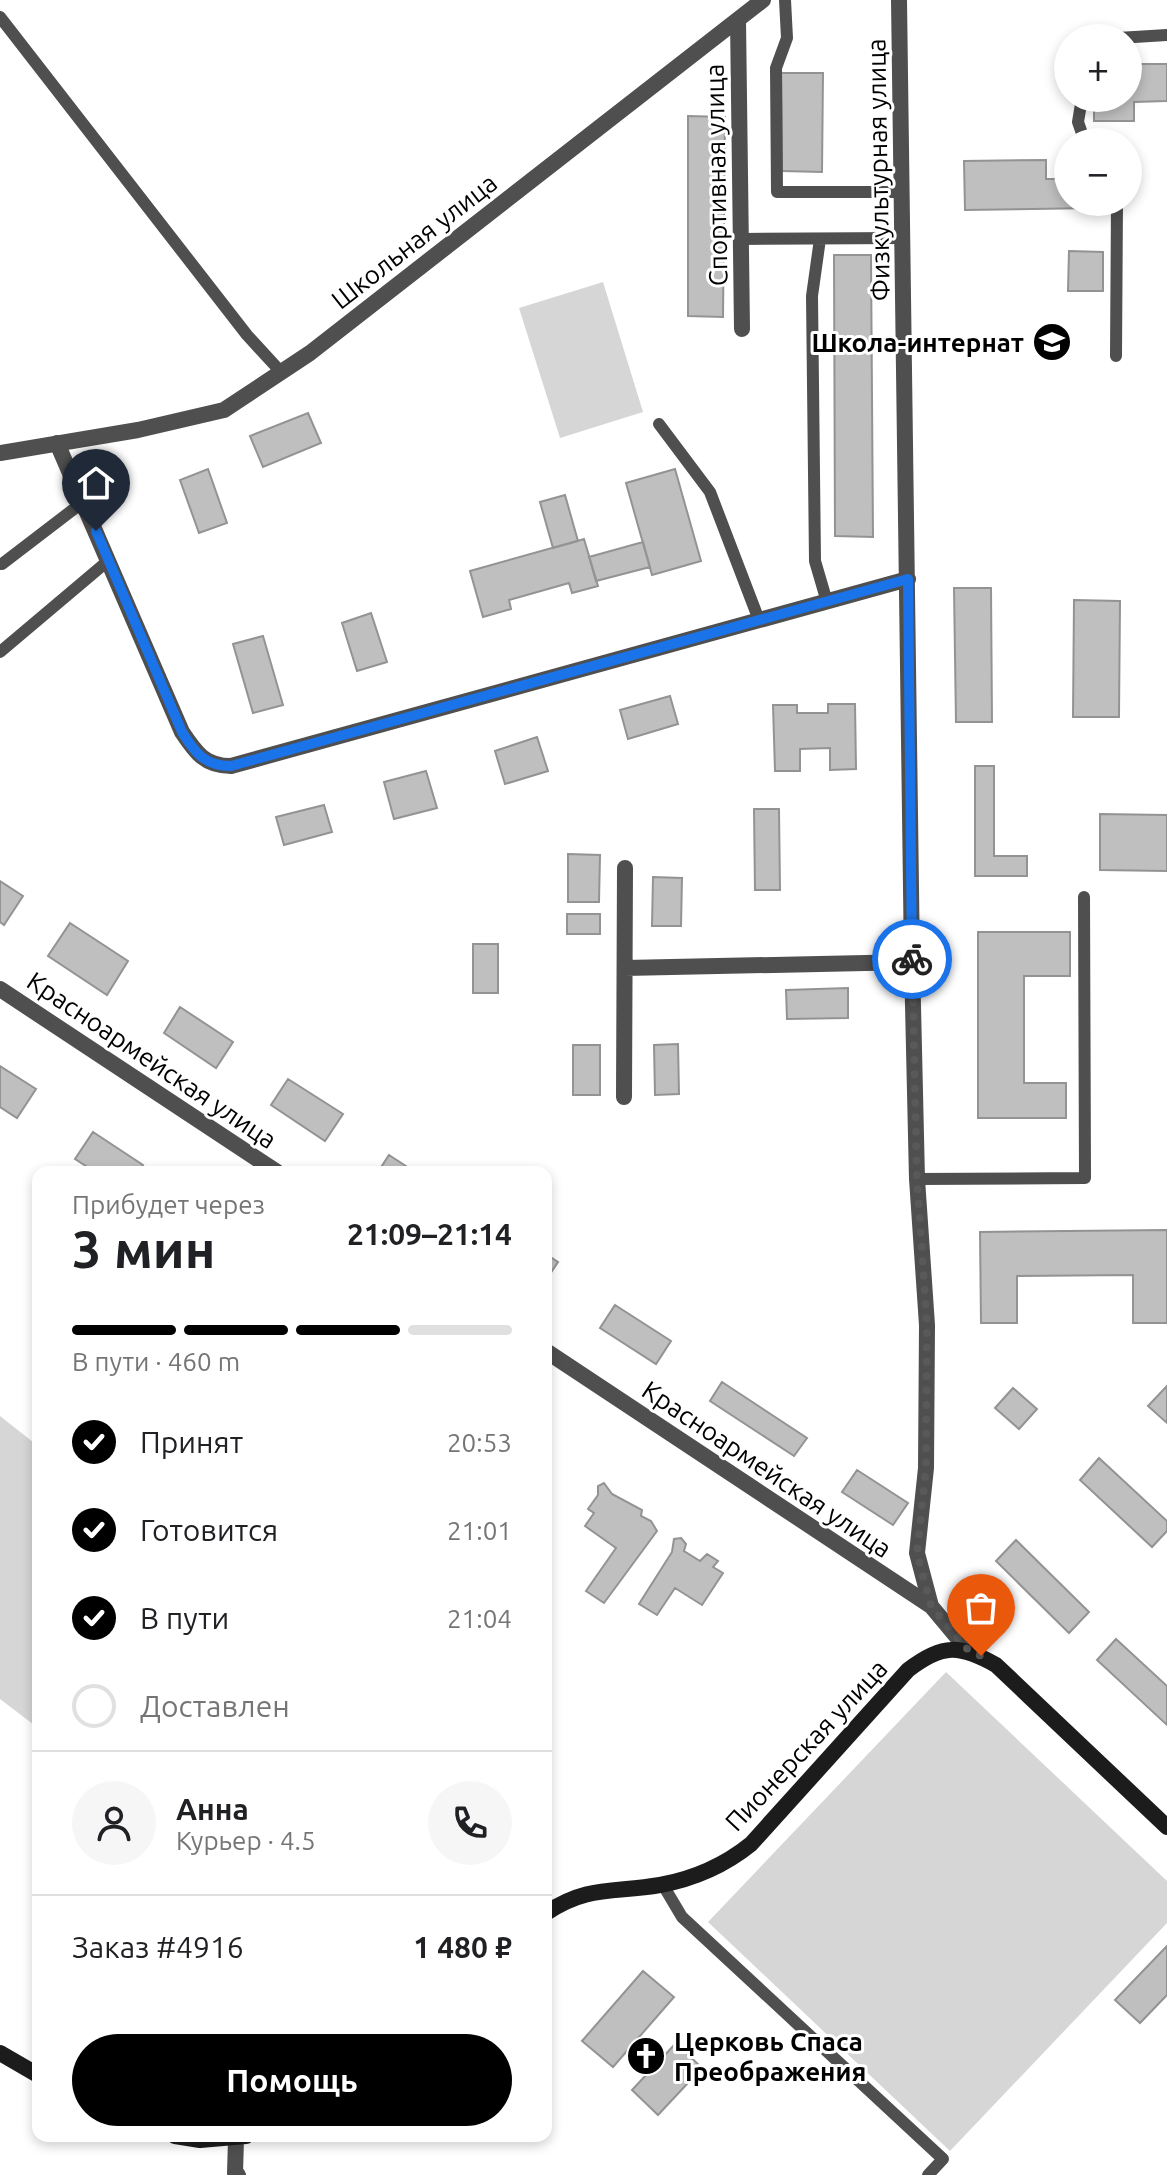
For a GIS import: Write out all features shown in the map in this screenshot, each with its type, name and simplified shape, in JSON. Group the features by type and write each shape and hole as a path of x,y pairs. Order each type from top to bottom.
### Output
{"main road":[{"name":"Красноармейская улица","path":"966,1648 996,1665 1167,1827"},
{"name":"Пионерская улица","path":"552,1910 592,1891 663,1885 701,1874 743,1851 908,1670 935,1654 966,1648"},
{"path":"0,2053 32,2072"}],"street":[{"name":"Школьная улица","path":"0,453 138,430 224,410 281,372 763,0"},
{"name":"Физкультурная улица","path":"899,0 912,962 917,1179 927,1341 926,1468 917,1553 931,1606"},
{"name":"Спортивная улица","path":"738,20 742,329"},
{"path":"57,443 182,732 203,760 216,766 231,766 350,735 908,579"},
{"path":"624,1097 625,868"},
{"path":"625,968 912,962"},
{"name":"Красноармейская улица","path":"0,989 268,1166"},
{"name":"Красноармейская улица","path":"552,1355 931,1606 966,1648"},
{"path":"235,2174 240,2142"}],"lane":[{"path":"785,0 787,38 776,68 777,192 902,192"},
{"path":"0,17 247,335 281,372"},
{"path":"1142,37 1167,35"},
{"path":"1116,356 1117,216"},
{"path":"741,239 903,238"},
{"path":"820,239 812,296 815,561 827,602"},
{"path":"659,424 710,492 759,620"},
{"path":"2,564 83,502"},
{"path":"0,652 109,560"},
{"path":"917,1179 1085,1178 1084,897"},
{"path":"663,1885 682,1917 943,2159 928,2175"}],"shaded area":[{"path":"603,282 643,412 560,438 519,308"},
{"path":"0,1416 32,1441 32,1723 0,1699"},
{"path":"946,1672 1167,1881 1167,1923 950,2151 708,1922"}],"building":[{"path":"1142,64 1167,64 1167,101 1142,102"},
{"path":"781,73 823,73 822,172 782,171"},
{"path":"1094,112 1134,112 1134,121 1094,121"},
{"path":"688,116 725,117 723,317 688,316"},
{"path":"1046,160 1046,179 1054,179 1054,209 965,210 964,161"},
{"path":"1069,251 1103,252 1103,291 1068,291"},
{"path":"834,255 871,255 873,537 835,536"},
{"path":"308,413 321,443 263,467 250,436"},
{"path":"208,469 227,523 199,533 180,480"},
{"path":"675,469 701,561 652,575 626,483"},
{"path":"565,495 578,541 553,548 540,502"},
{"path":"584,539 598,586 572,593 569,583 509,600 511,609 483,617 470,571"},
{"path":"643,542 650,567 596,581 589,557"},
{"path":"954,588 991,588 992,722 956,722"},
{"path":"1074,600 1120,601 1119,717 1073,717"},
{"path":"371,613 387,662 357,671 342,623"},
{"path":"263,636 283,705 253,713 233,644"},
{"path":"670,696 678,724 628,739 620,710"},
{"path":"828,704 855,704 856,769 830,770 830,748 800,749 800,771 775,771 773,705 797,705 797,713 828,713"},
{"path":"537,737 548,771 505,784 495,751"},
{"path":"975,766 994,766 994,856 1027,856 1027,876 975,876"},
{"path":"426,771 437,808 394,819 384,782"},
{"path":"324,805 332,832 284,845 276,817"},
{"path":"754,809 779,809 780,890 755,890"},
{"path":"1100,814 1167,815 1167,871 1100,870"},
{"path":"568,854 600,855 599,902 568,902"},
{"path":"653,877 682,878 681,926 652,926"},
{"path":"0,881 23,896 4,925 0,922"},
{"path":"567,914 600,914 600,934 567,934"},
{"path":"70,923 128,961 107,995 48,956"},
{"path":"978,932 1070,932 1070,976 1024,976 1024,1083 1066,1083 1066,1118 978,1118"},
{"path":"473,944 498,944 498,993 473,993"},
{"path":"848,988 848,1018 787,1019 786,990"},
{"path":"180,1007 233,1042 216,1068 164,1033"},
{"path":"678,1044 679,1094 655,1095 654,1045"},
{"path":"573,1045 600,1045 600,1095 573,1095"},
{"path":"0,1066 36,1089 17,1118 0,1107"},
{"path":"288,1079 343,1114 325,1141 271,1105"},
{"path":"93,1132 143,1165 86,1166 75,1159"},
{"path":"389,1155 406,1166 382,1166"},
{"path":"1167,1230 1167,1323 1133,1323 1133,1275 1017,1276 1017,1323 981,1323 980,1232"},
{"path":"615,1305 671,1341 656,1364 600,1328"},
{"path":"722,1382 807,1438 794,1456 710,1401"},
{"path":"1167,1386 1167,1423 1148,1406"},
{"path":"1013,1388 1037,1409 1019,1429 995,1408"},
{"path":"1099,1458 1167,1521 1167,1531 1152,1547 1080,1480"},
{"path":"857,1470 908,1503 893,1525 842,1492"},
{"path":"604,1483 612,1494 642,1510 641,1516 651,1521 657,1531 604,1603 586,1591 616,1548 585,1526 594,1513 588,1509 598,1495 598,1486"},
{"path":"681,1538 686,1544 684,1551 700,1561 707,1554 718,1561 713,1567 723,1573 702,1605 675,1588 657,1615 639,1604 672,1552 674,1539"},
{"path":"1016,1540 1089,1612 1069,1633 996,1561"},
{"path":"1116,1639 1167,1686 1167,1725 1097,1660"},
{"path":"1167,1946 1167,1995 1140,2023 1115,2000"},
{"path":"643,1971 674,1997 613,2067 582,2041"},
{"path":"676,2043 702,2068 658,2115 632,2090"}],"way so far":[{"path":"912,959 917,1179 927,1325 926,1468 917,1553 931,1606 966,1648 981,1656"}],"place":[{"name":"Школа-интернат","path":"1052,342"},
{"name":"Церковь Спаса Преображения","path":"646,2056"}],"route":[{"path":"96,531 182,732 203,760 216,766 231,766 350,735 908,579 912,959"}]}
